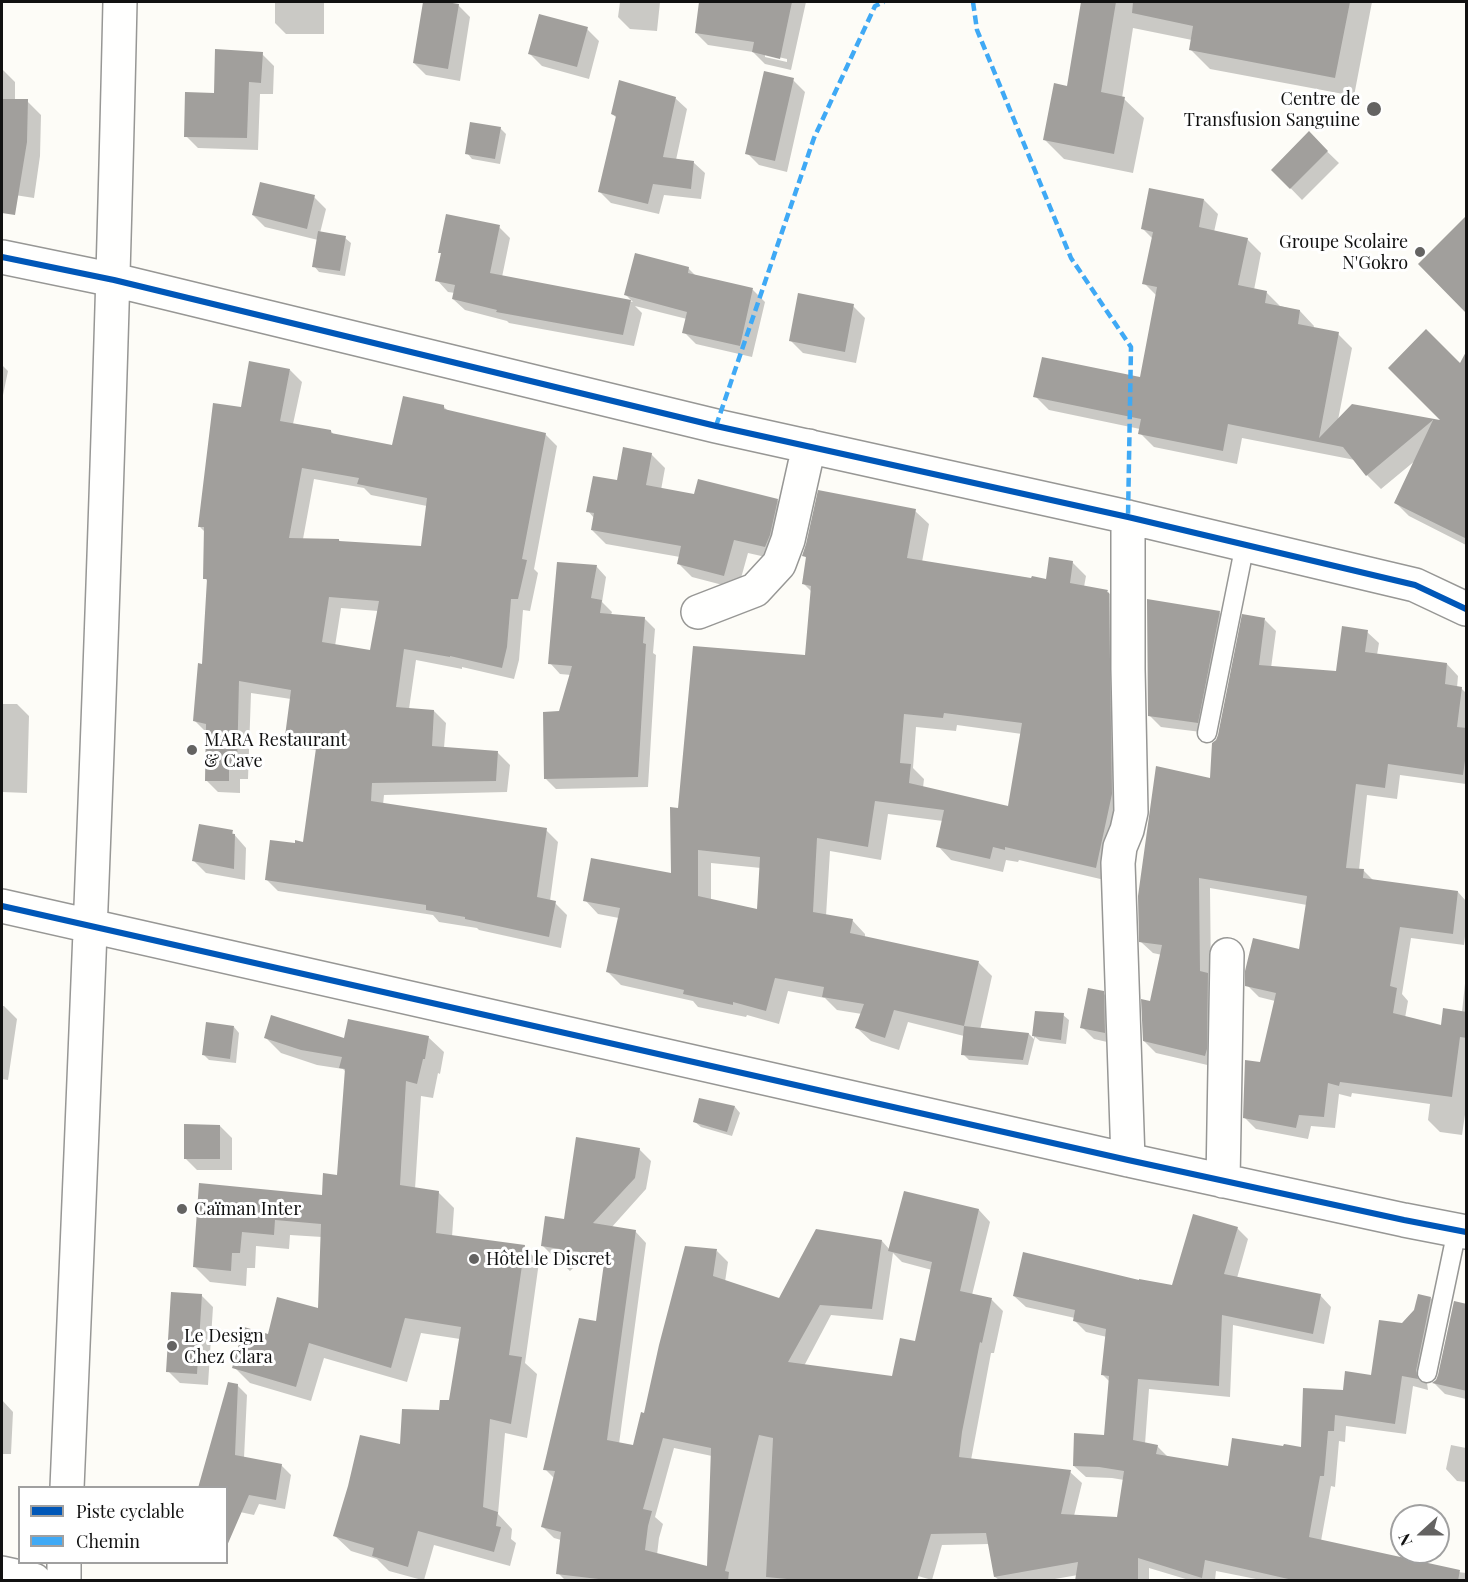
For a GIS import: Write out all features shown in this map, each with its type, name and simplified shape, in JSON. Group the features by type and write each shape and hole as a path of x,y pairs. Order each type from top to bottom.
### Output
{"street":[{"path":"68,1486 114,280 120,2"},
{"path":"2,257 114,280 716,426 1245,544 1415,585 1467,609"},
{"path":"698,612 755,590 779,564 788,540 808,446"},
{"path":"1128,517 1131,812 1120,847 1118,863 1128,1160"},
{"path":"2,906 1128,1160 1404,1221 1462,1231"},
{"path":"1223,1180 1227,955"},
{"path":"64,1564 64,1581"},
{"path":"2,1573 34,1581"}],"lane":[{"path":"1207,733 1245,544"},
{"path":"1427,1372 1462,1231"}],"building":[{"path":"423,2 459,4 448,69 413,63"},
{"path":"699,2 792,2 780,59 752,52 754,42 695,33"},
{"path":"1081,2 1116,2 1101,92 1125,97 1114,154 1043,140 1054,83 1067,86"},
{"name":"Centre de Transfusion Sanguine","path":"1133,2 1350,2 1335,78 1189,50 1193,26 1132,13"},
{"path":"539,14 588,27 577,67 528,54"},
{"path":"215,49 263,52 261,83 249,82 247,138 184,137 185,92 214,93"},
{"path":"764,71 794,78 775,161 745,154"},
{"path":"619,80 676,97 663,157 694,161 691,189 653,184 648,204 598,192 616,116 611,114"},
{"path":"2,99 28,99 27,142 15,215 2,213"},
{"path":"470,122 501,127 495,159 465,154"},
{"path":"1309,131 1328,151 1290,189 1271,170"},
{"path":"260,182 315,195 307,229 252,215"},
{"path":"1149,188 1204,199 1199,227 1248,238 1238,285 1267,291 1265,303 1300,310 1298,324 1339,332 1319,438 1352,404 1440,420 1388,368 1426,329 1460,363 1467,350 1467,539 1394,503 1433,420 1366,476 1343,447 1228,424 1223,451 1138,434 1141,419 1033,397 1042,357 1140,377 1157,287 1142,284 1153,232 1141,229"},
{"path":"446,214 500,225 490,273 631,300 623,335 496,312 497,310 452,299 455,285 435,281"},
{"path":"1467,215 1467,314 1418,264"},
{"path":"318,231 346,236 340,271 312,267"},
{"path":"635,253 689,267 688,273 753,288 740,346 682,333 687,312 624,295"},
{"path":"798,293 854,304 845,352 789,341"},
{"path":"249,361 290,369 280,421 331,430 331,433 392,445 403,396 444,405 444,409 546,433 522,559 527,560 518,599 511,599 507,647 502,668 450,656 404,649 396,707 434,710 432,746 498,751 496,781 372,783 371,801 547,828 537,897 556,901 549,937 426,910 426,905 265,880 270,840 303,842 317,741 285,736 291,690 239,681 237,768 229,767 229,781 205,781 206,724 193,721 198,663 202,664 207,579 203,579 204,527 198,527 213,403 241,407","holes":["302,468 359,478 357,484 427,498 421,546 339,541 339,539 289,538","329,597 379,601 370,650 322,642"]},
{"path":"623,447 652,453 646,485 694,494 698,479 778,499 765,547 734,540 724,576 677,564 681,546 591,530 594,513 586,512 593,476 617,480"},
{"path":"818,490 916,509 907,558 1046,579 1049,557 1073,561 1070,583 1108,590 1109,593 1112,794 1096,868 1005,847 1005,850 993,847 990,859 936,847 944,810 875,801 868,847 817,838 813,912 853,919 850,933 979,961 964,1026 894,1010 885,1038 855,1028 864,1004 822,997 824,987 775,978 766,1011 733,1002 733,1005 683,994 684,990 606,972 620,908 583,901 591,858 671,873 670,807 678,808 693,646 805,655 811,586 802,584 806,557 802,556","holes":["944,713 1022,723 1008,806 909,783 911,764 900,763 904,714 943,718","698,850 760,857 757,909 698,896"]},
{"path":"557,562 597,565 591,598 602,600 600,613 645,617 643,643 646,644 638,777 544,779 543,712 559,711 572,666 548,664"},
{"path":"1147,599 1220,611 1198,723 1148,716"},
{"path":"1242,614 1265,618 1259,665 1336,671 1342,626 1368,630 1365,652 1447,663 1445,684 1462,687 1457,727 1467,728 1463,775 1388,764 1385,788 1356,784 1346,868 1364,869 1363,878 1458,891 1453,934 1400,927 1390,986 1397,988 1393,1013 1441,1025 1443,1008 1467,1012 1467,1038 1460,1037 1452,1097 1340,1082 1339,1086 1328,1083 1324,1117 1299,1115 1296,1128 1243,1118 1245,1060 1260,1062 1276,993 1245,986 1245,971 1253,938 1299,949 1307,896 1199,878 1200,971 1208,973 1205,1056 1143,1041 1141,999 1150,1001 1162,945 1139,942 1138,896 1156,766 1210,778 1212,743 1218,735"},
{"path":"199,824 233,830 232,834 235,834 234,869 192,861"},
{"path":"1088,988 1104,991 1105,1033 1080,1028"},
{"path":"1035,1011 1064,1013 1061,1040 1032,1036"},
{"path":"271,1015 344,1038 348,1019 429,1036 417,1084 406,1081 400,1185 439,1191 436,1233 525,1245 509,1355 522,1357 511,1424 490,1419 483,1507 498,1512 496,1526 501,1527 494,1552 418,1531 408,1567 372,1556 374,1548 333,1536 360,1435 400,1444 402,1409 439,1410 440,1400 449,1400 461,1327 405,1318 391,1368 309,1343 296,1387 232,1368 244,1327 268,1334 277,1297 318,1308 321,1224 275,1220 274,1235 242,1232 240,1253 232,1253 231,1271 193,1267 199,1183 322,1195 323,1173 337,1175 345,1069 339,1068 342,1057 301,1050 264,1038"},
{"path":"206,1022 234,1026 230,1059 202,1055"},
{"path":"964,1026 1029,1033 1023,1060 961,1055"},
{"path":"699,1098 735,1106 727,1132 693,1122"},
{"path":"184,1124 220,1125 220,1159 184,1159"},
{"path":"576,1137 640,1148 635,1178 593,1223 636,1230 607,1440 633,1445 641,1412 644,1413 685,1246 717,1249 713,1276 779,1298 816,1229 882,1240 872,1309 820,1305 788,1362 892,1376 900,1338 915,1341 932,1262 888,1251 904,1191 979,1209 960,1291 992,1298 982,1343 980,1342 959,1457 1071,1470 1061,1514 1117,1517 1124,1471 1073,1466 1074,1433 1104,1435 1109,1376 1101,1375 1106,1329 1073,1321 1075,1310 1013,1296 1023,1252 1139,1280 1172,1285 1193,1214 1238,1227 1224,1274 1321,1294 1313,1334 1222,1315 1219,1386 1138,1379 1133,1440 1158,1445 1156,1454 1228,1466 1232,1438 1301,1447 1303,1388 1343,1390 1345,1371 1371,1375 1379,1320 1402,1323 1414,1310 1418,1294 1431,1297 1416,1371 1418,1379 1402,1376 1395,1424 1335,1415 1334,1431 1328,1431 1324,1476 1320,1476 1309,1537 1390,1555 1390,1564 1433,1564 1460,1570 1458,1581 1297,1581 1205,1560 1202,1578 1138,1558 1138,1581 1075,1581 1078,1562 994,1577 986,1533 931,1534 917,1581 808,1581 766,1577 773,1438 759,1435 725,1571 729,1572 728,1581 615,1581 556,1574 561,1532 541,1527 555,1471 543,1470 579,1318 596,1321 605,1256 568,1250 558,1261 560,1249 541,1246 545,1216 564,1219","holes":["663,1438 711,1448 707,1566 645,1550 652,1511 643,1509"]},
{"path":"171,1292 202,1294 197,1374 166,1372"},
{"path":"1454,1301 1467,1304 1467,1391 1432,1383 1438,1375"},
{"path":"228,1382 238,1384 235,1455 282,1464 276,1500 249,1495 228,1543 228,1486 199,1486"}],"marked path":[{"path":"716,426 814,138 875,6 884,2"},
{"path":"973,2 977,30 1071,258 1131,347 1128,517"}],"cycle path":[{"path":"2,257 114,280 716,426 1128,517 1415,585 1466,609"},
{"path":"2,906 1128,1160 1466,1232"}],"place":[{"name":"Centre de Transfusion Sanguine","path":"1374,109"},
{"name":"Groupe Scolaire N'Gokro","path":"1420,252"},
{"name":"MARA Restaurant & Cave","path":"192,750"},
{"name":"Caïman Inter","path":"182,1209"},
{"name":"Hôtel le Discret","path":"474,1259"},
{"name":"Le Design Chez Clara","path":"172,1346"}]}
